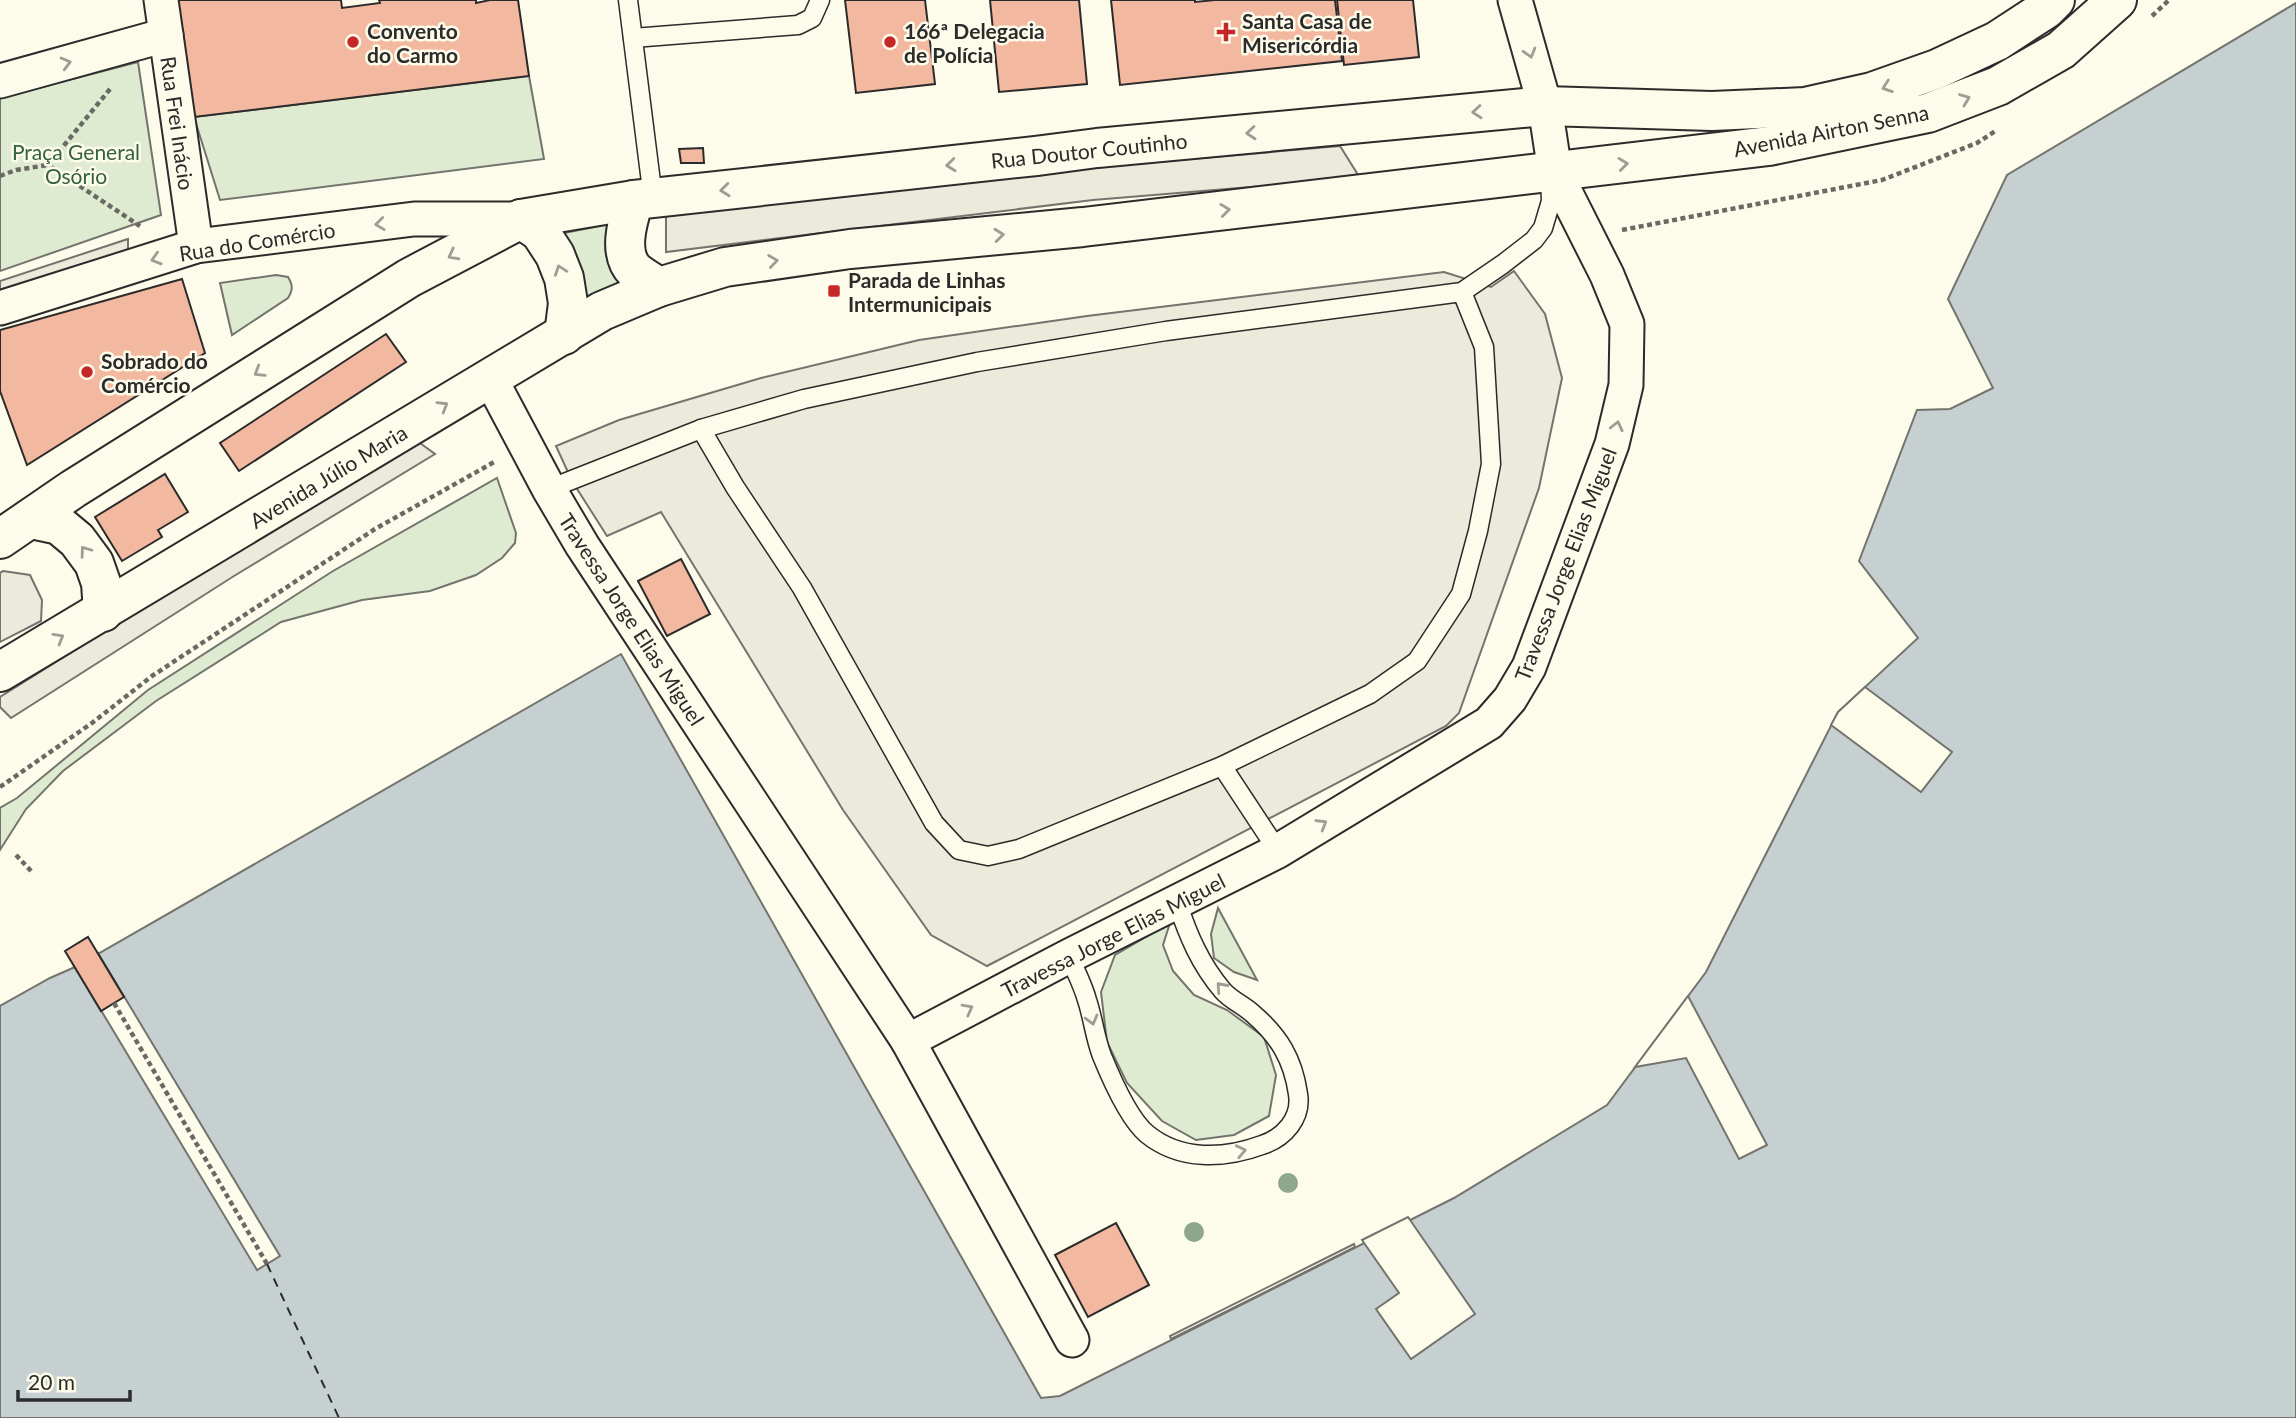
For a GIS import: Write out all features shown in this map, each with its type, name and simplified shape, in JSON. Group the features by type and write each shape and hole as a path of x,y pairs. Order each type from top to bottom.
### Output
{"main road":[{"name":"Avenida Airton Senna","path":"1545,106 1712,111 1805,107 1872,92 1937,69 1997,41 2046,9 2055,0"},
{"name":"Avenida Airton Senna","path":"1552,172 1769,146 1928,113 1998,86 2061,50 2117,0"},
{"name":"Rua Doutor Coutinho","path":"643,199 1097,148 1545,106"},
{"path":"643,199 626,227 625,247 633,269 659,287 725,267 850,250 1083,227 1552,172"},
{"path":"15,529 73,489 409,278 521,219 643,199"},
{"path":"521,219 540,232 555,255 564,278 568,303 564,335"},
{"name":"Avenida Júlio Maria","path":"0,672 602,311 659,287"},
{"path":"15,529 59,525 77,540 94,563 101,583 103,612"}],"street":[{"name":"Rua Frei Inácio","path":"161,0 196,246"},
{"name":"Travessa Jorge Elias Miguel","path":"490,378 582,545 908,1041 1278,851 1489,723 1510,699 1529,667 1612,444 1626,385 1627,324 1586,234 1552,172 1545,106 1515,0"},
{"path":"0,81 166,36"},
{"name":"Rua do Comércio","path":"0,307 196,246 414,219 521,219"},
{"path":"908,1041 1072,1340"}],"lane":[{"path":"628,0 633,38 643,199"},
{"path":"633,38 798,25 812,18 820,0"},
{"path":"549,489 701,429 804,399 977,362 1166,331 1462,292 1534,240 1543,228 1551,201 1552,172"},
{"path":"701,429 735,487 802,587 934,823 959,850 988,856 1019,849 1222,766 1370,694 1417,661 1461,594 1478,531 1491,464 1484,347 1462,292"},
{"path":"1222,766 1278,851"},
{"path":"1069,956 1087,997 1101,1054 1124,1102 1145,1133 1174,1151 1208,1156 1244,1152 1273,1141 1293,1123 1299,1098 1293,1065 1280,1042 1252,1013 1226,994 1206,971 1191,942 1177,902"}],"path":[{"path":"0,176 16,170 48,165 114,84"},
{"path":"48,165 143,229"},
{"path":"0,787 92,723 152,676 374,529 498,460 517,428"},
{"path":"16,855 33,873"},
{"path":"114,1003 267,1264"}],"green space":[{"name":"Praça General Osório","path":"138,62 161,215 0,271 0,98"},
{"path":"529,76 544,159 220,200 194,117"},
{"path":"609,224 606,256 621,285 583,303 577,258 564,233"},
{"path":"276,275 288,277 290,280 292,288 288,298 232,335 220,283"},
{"path":"497,478 516,533 515,543 502,558 476,575 430,591 362,600 281,622 156,701 63,771 26,809 0,850 0,808 17,798 148,690 333,571"},
{"path":"1218,908 1257,980 1234,972 1214,958 1211,934"},
{"path":"1170,923 1163,945 1173,971 1194,995 1227,1010 1264,1037 1276,1075 1269,1116 1234,1135 1196,1140 1162,1121 1127,1083 1107,1042 1101,992 1115,955"}],"shaded area":[{"path":"2296,3 2296,1418 0,1418 0,1006 75,967 621,654 1041,1398 1060,1396 1454,1198 1607,1105 1706,972 1838,712 1918,638 1859,561 1917,410 1950,409 1993,388 1948,299 2007,175"},
{"path":"1340,146 1360,178 1093,200 666,252 666,214 1076,169"},
{"path":"128,239 128,256 0,297 0,281"},
{"path":"1514,271 1545,314 1562,378 1539,488 1459,713 1446,726 987,966 931,935 843,810 661,512 607,536 572,481 556,446 619,420 761,378 919,340 1087,316 1444,272 1491,287"},
{"path":"413,438 435,454 234,576 11,718 0,707 0,697"},
{"path":"3,571 30,575 42,600 41,621 0,642 0,573"}],"pier":[{"path":"1865,687 1952,752 1921,792 1831,725 1838,712"},
{"path":"98,953 280,1256 257,1270 75,967"},
{"path":"1688,996 1767,1145 1739,1159 1686,1058 1635,1067"},
{"path":"1408,1217 1475,1314 1411,1359 1376,1309 1399,1293 1362,1240"},
{"path":"1354,1244 1355,1247 1171,1339 1170,1336"}],"building":[{"name":"Convento do Carmo","path":"176,0 341,0 342,8 380,3 379,0 476,0 476,3 518,0 529,76 194,117"},
{"name":"166ª Delegacia de Polícia","path":"845,0 925,0 935,84 856,93"},
{"path":"990,0 1079,0 1087,84 999,92"},
{"name":"Santa Casa de Misericórdia","path":"1111,0 1335,0 1342,61 1120,85"},
{"path":"1337,0 1413,0 1419,57 1344,65"},
{"path":"703,148 704,163 681,163 679,149"},
{"name":"Sobrado do Comércio","path":"182,279 205,353 27,465 0,391 0,330"},
{"path":"386,334 406,362 239,471 220,443"},
{"path":"165,474 188,512 158,530 162,537 122,561 95,517"},
{"path":"681,559 710,614 667,636 638,581"},
{"path":"88,937 124,997 101,1011 65,951"},
{"path":"1116,1223 1149,1285 1088,1317 1055,1255"}],"ferry route":[{"path":"267,1264 339,1418"}],"place":[{"name":"Santa Casa de Misericórdia","path":"1226,32"},
{"name":"Convento do Carmo","path":"353,42"},
{"name":"166ª Delegacia de Polícia","path":"890,42"},
{"name":"Parada de Linhas Intermunicipais","path":"834,291"},
{"name":"Sobrado do Comércio","path":"87,372"}]}
